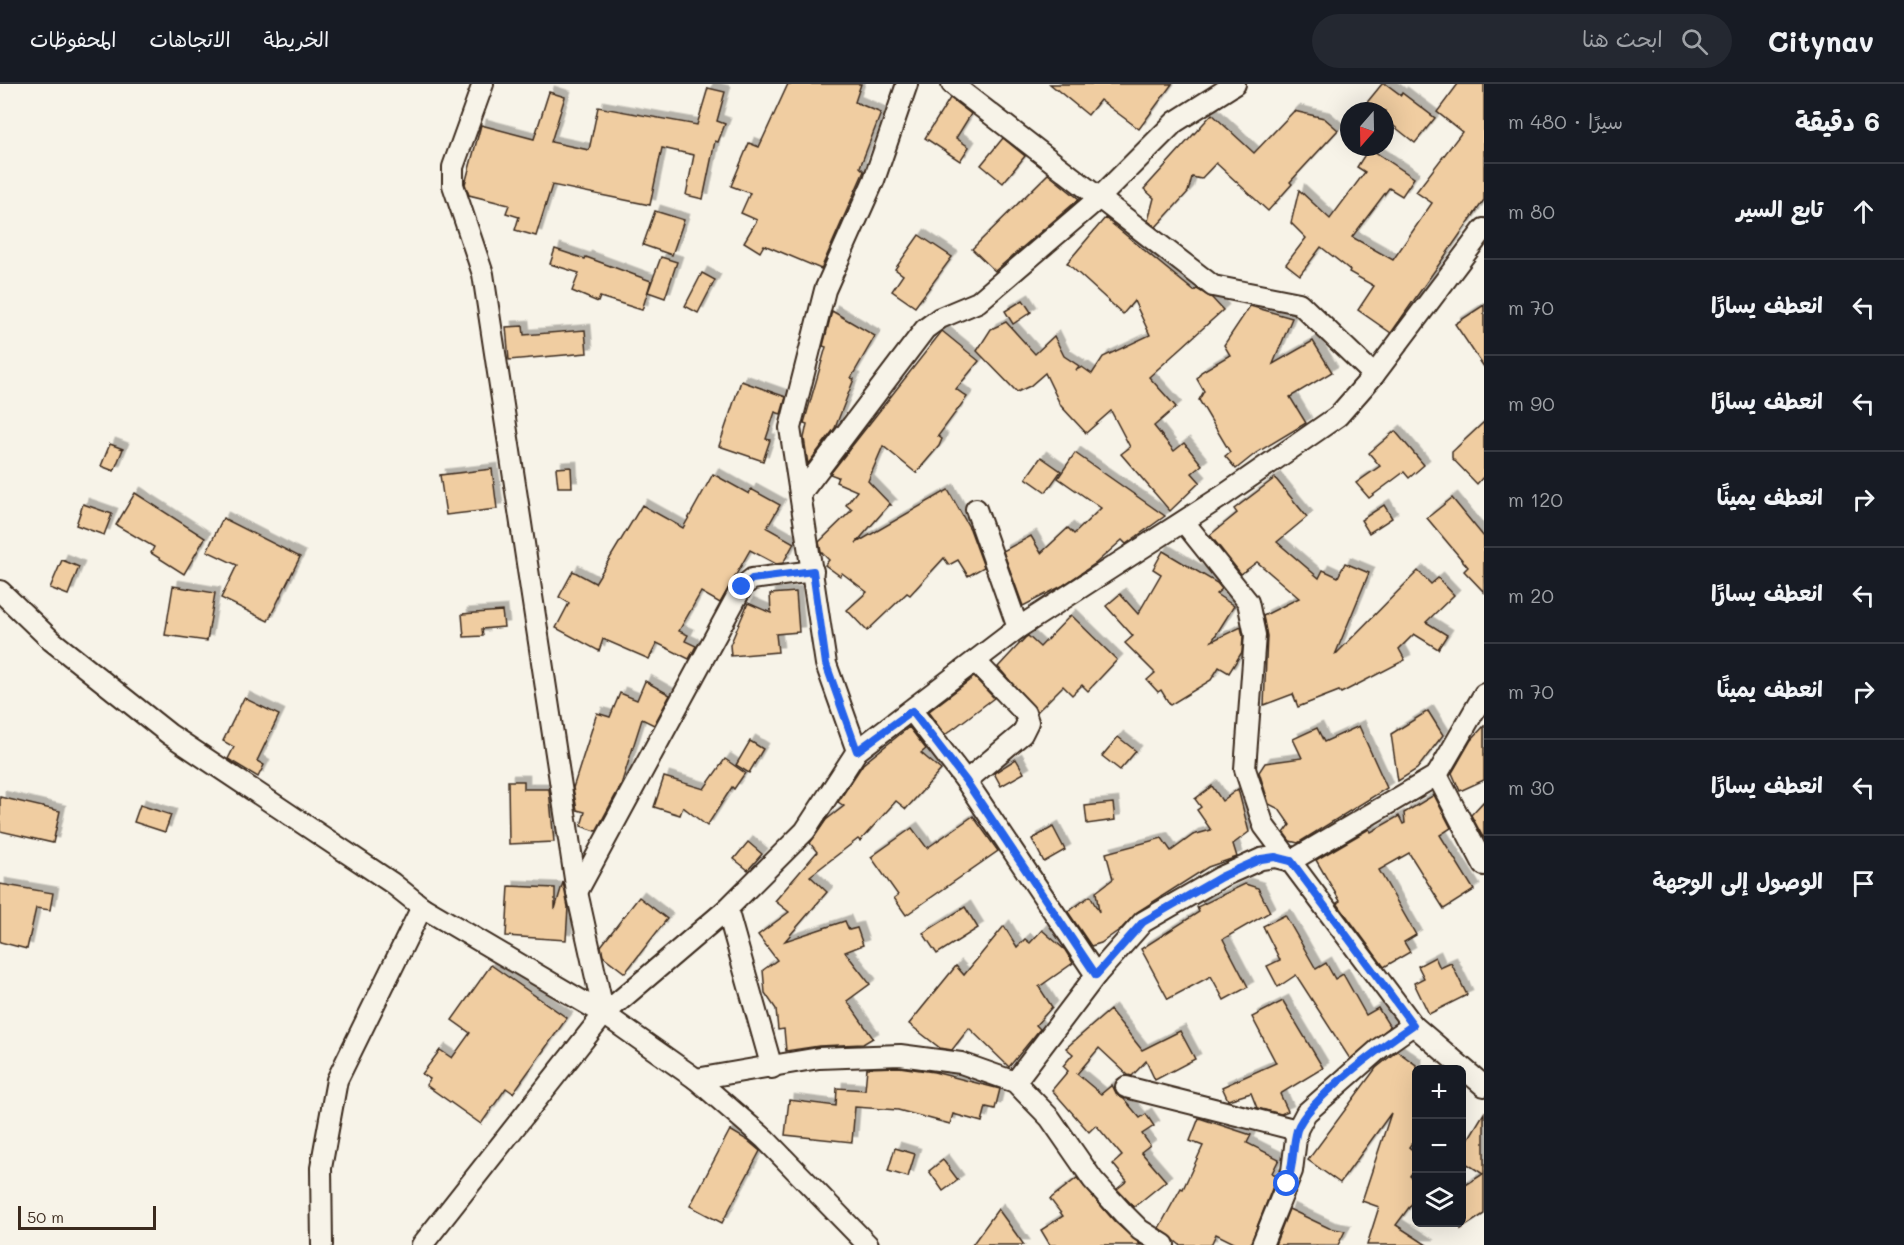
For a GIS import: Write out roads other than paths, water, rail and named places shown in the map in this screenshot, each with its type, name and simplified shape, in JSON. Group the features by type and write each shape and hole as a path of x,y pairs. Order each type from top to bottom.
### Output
{"street":[{"path":"483,84 453,166 453,185 483,274 577,892 604,1014"},
{"path":"857,751 826,664 790,428 822,301 874,180 907,84"},
{"path":"952,84 1213,286 1299,303 1374,375"},
{"path":"801,493 925,329 940,318 978,302 1099,198 1175,122 1235,84"},
{"path":"422,1245 604,1014 727,909 804,831 857,751 1018,628 1184,522 1338,416 1374,375 1484,229"},
{"path":"976,509 1018,628"},
{"path":"1184,522 1248,602 1255,635 1251,663 1245,769 1264,826 1413,1025 1484,1086"},
{"path":"577,892 742,587 752,579 813,571"},
{"path":"0,591 52,641 169,734 392,883 422,907 604,1014 696,1079 765,1139 868,1245"},
{"path":"966,781 1023,734 1028,722 1025,713 976,662"},
{"path":"1015,1082 1096,975 1143,922 1221,877 1261,859 1275,857 1291,861 1437,775 1484,694"},
{"path":"912,711 966,781 1096,975"},
{"path":"1437,775 1484,865"},
{"path":"322,1245 321,1168 337,1080 422,907"},
{"path":"727,909 772,1068"},
{"path":"1262,1245 1292,1171 1297,1130 1306,1113 1380,1048 1413,1025"},
{"path":"696,1079 772,1068 819,1058 900,1055 961,1063 1015,1082 1050,1118 1094,1180 1124,1214 1140,1230 1164,1245"},
{"path":"1126,1087 1297,1130"}]}
